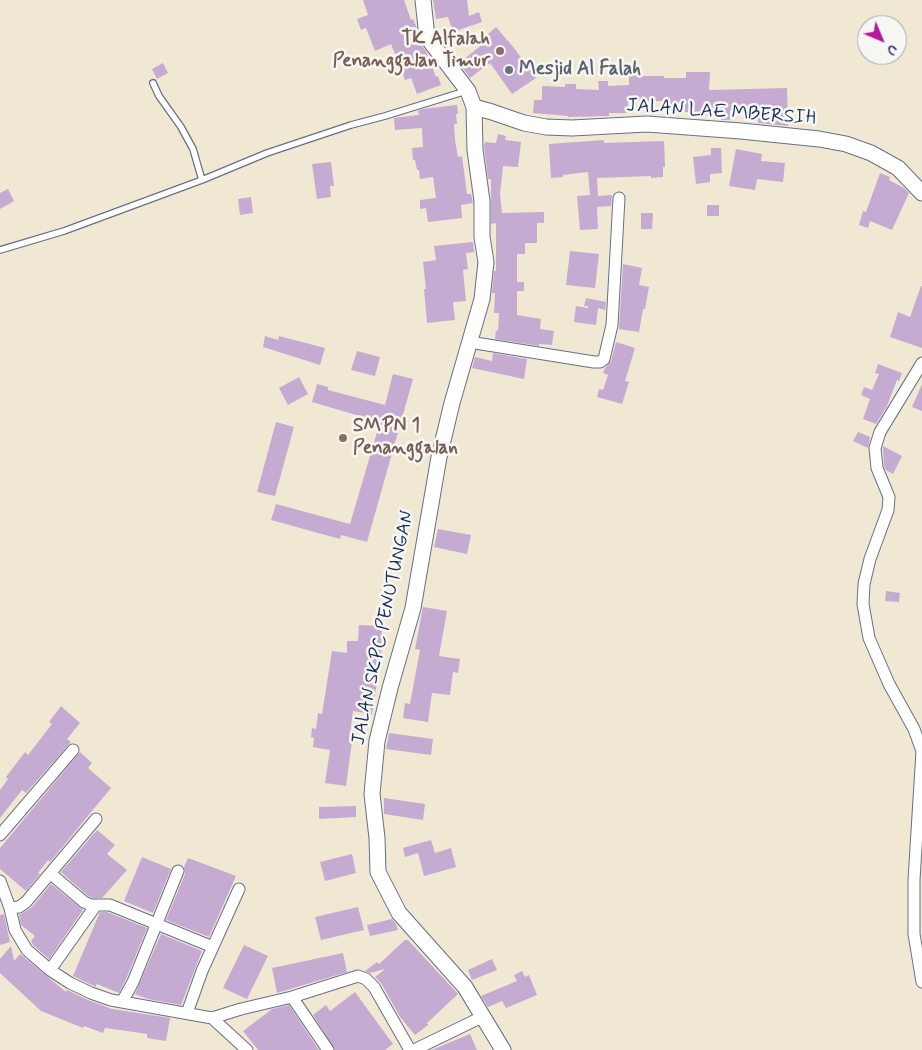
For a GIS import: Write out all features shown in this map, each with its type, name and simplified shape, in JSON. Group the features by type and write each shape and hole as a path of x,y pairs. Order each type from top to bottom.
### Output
{"street":[{"name":"JALAN SKPC PENUTUNGAN","path":"423,0 427,37 468,90 474,108 475,150 482,201 482,237 486,262 482,299 439,458 412,608 377,741 372,794 377,838 378,872 398,913 465,987 484,1016 502,1050"},
{"name":"JALAN LAE MBERSIH","path":"474,108 524,123 546,127 572,128 647,124 741,131 819,139 846,144 871,153 898,168 922,193"},
{"path":"469,342 594,362 600,362 604,359 612,325 619,198"},
{"path":"922,364 880,432 875,448 877,468 889,497 888,510 870,559 864,584 863,604 869,638 889,684 914,729 922,751 914,880 914,934 922,982"},
{"path":"0,835 73,750"},
{"path":"10,908 19,907 26,902 96,819"},
{"path":"122,1002 133,982 178,872"},
{"path":"51,874 84,902 91,905 110,905 213,947"},
{"path":"0,881 10,908 15,930 27,950 50,970 70,983 91,993 122,1002 212,1018 292,997 358,976 366,979 374,987 410,1050"},
{"path":"187,1013 202,971 239,889"},
{"path":"50,970 96,905"},
{"path":"292,997 328,1050"},
{"path":"414,1050 484,1016"},
{"path":"212,1018 247,1050"}],"lane":[{"path":"153,82 159,96 181,127 193,150 202,180"},
{"path":"0,250 64,231 327,132 468,90"}],"building":[{"path":"363,0 404,0 411,20 413,19 417,28 419,42 426,51 441,85 417,94 411,78 405,80 391,44 375,51 366,28 361,30 357,19 368,15"},
{"path":"433,0 467,0 469,16 479,12 482,22 453,32 448,17 436,19"},
{"path":"496,27 536,78 512,94 490,63 470,78 459,63 483,44 480,41"},
{"path":"163,63 168,73 157,79 152,69"},
{"path":"629,71 638,71 638,76 664,76 664,78 686,78 686,72 710,72 709,90 787,88 788,126 758,123 758,111 730,110 730,120 721,120 721,116 699,115 699,112 685,112 685,104 663,104 663,101 628,101 628,113 609,113 609,116 568,117 533,113 534,100 542,100 542,86 565,87 565,84 576,84 576,89 599,90 598,81 608,81 608,86 629,85"},
{"path":"457,105 457,124 454,124 455,140 458,157 462,156 467,194 471,194 473,203 461,205 462,218 428,222 426,208 420,209 420,200 436,198 433,177 420,179 419,170 417,170 415,160 413,160 412,148 423,147 422,128 395,130 394,118 419,115 418,111 423,109"},
{"path":"498,134 506,136 505,140 521,142 518,167 503,166 500,194 502,213 544,212 544,223 537,223 537,243 525,243 525,254 517,254 517,282 524,282 524,291 517,291 517,315 541,319 540,329 554,331 552,345 539,344 539,346 495,339 496,330 498,331 499,313 494,313 495,293 492,293 494,271 496,271 496,223 491,224 491,179 488,179 484,146 485,142 496,143"},
{"path":"604,140 604,143 664,141 665,167 663,167 663,177 597,178 598,196 612,195 611,206 597,207 598,229 580,230 577,196 590,195 588,172 551,178 549,144"},
{"path":"711,148 721,148 722,173 710,174 710,182 696,184 693,157 711,155"},
{"path":"736,149 762,154 761,161 785,163 783,182 757,179 755,190 729,186"},
{"path":"331,162 334,186 330,186 331,197 317,199 312,164"},
{"path":"880,173 890,177 889,180 909,193 892,230 870,221 868,228 859,225 863,211 866,212"},
{"path":"8,189 14,201 0,209 0,193"},
{"path":"251,197 253,213 240,215 238,199"},
{"path":"707,205 719,205 719,216 707,216"},
{"path":"641,213 653,213 652,229 641,229"},
{"path":"473,242 474,252 466,253 468,269 463,270 466,301 453,302 455,320 427,323 423,262 436,260 434,246"},
{"path":"570,251 599,254 595,288 566,285"},
{"path":"623,264 642,268 639,285 649,287 639,332 619,329"},
{"path":"921,286 922,348 890,337 898,312 910,317"},
{"path":"586,298 606,302 605,310 598,308 596,325 574,322 576,306 588,308 588,306 584,306"},
{"path":"265,336 278,340 279,336 325,348 320,365 263,347"},
{"path":"616,342 635,348 625,381 629,382 622,404 597,397 599,389 603,390 608,375 603,373 611,361"},
{"path":"357,351 380,357 375,376 351,370"},
{"path":"493,353 527,359 524,379 472,368 475,357 492,361"},
{"path":"878,364 902,373 899,381 897,380 887,406 876,424 863,419 870,399 861,395 864,387 872,390 879,374 875,373"},
{"path":"393,374 413,379 367,542 341,535 340,539 271,520 276,504 350,524 380,422 312,402 317,384 328,387 328,390 385,405"},
{"path":"299,377 308,394 288,405 279,388"},
{"path":"922,384 922,411 912,407"},
{"path":"276,422 294,427 275,496 257,492"},
{"path":"858,432 870,437 868,448 853,441"},
{"path":"883,446 902,456 893,474 886,470 884,466"},
{"path":"438,529 471,535 467,554 434,547"},
{"path":"886,591 900,593 899,602 885,601"},
{"path":"423,607 447,611 439,656 460,659 458,673 453,672 450,695 432,693 428,722 403,718 405,703 410,704 420,650 415,649"},
{"path":"359,625 382,626 381,656 372,714 353,711 350,734 353,734 346,786 325,783 330,750 313,747 312,728 316,729 318,713 322,714 332,651 347,653 347,641 358,641"},
{"path":"61,706 80,723 67,739 71,742 26,793 22,790 0,818 0,790 8,779 6,777 25,752 28,755 52,724 49,722"},
{"path":"389,733 433,739 431,755 386,749"},
{"path":"80,752 92,763 88,768 111,788 50,862 48,860 38,873 40,874 26,891 0,869 0,848"},
{"path":"384,798 425,804 423,820 384,814"},
{"path":"356,806 356,817 319,819 319,807"},
{"path":"97,830 115,845 107,854 127,870 102,898 88,896 61,872"},
{"path":"431,840 435,853 451,848 456,867 424,876 418,853 405,857 403,848"},
{"path":"352,854 356,873 325,881 320,862"},
{"path":"142,857 171,869 153,913 124,901"},
{"path":"188,858 236,876 209,937 166,920 185,874 184,867"},
{"path":"51,884 83,910 49,959 33,945 31,941 35,936 21,925 19,915 32,907"},
{"path":"358,907 364,930 321,940 315,917"},
{"path":"100,912 107,912 147,928 119,993 97,984 95,987 73,976"},
{"path":"4,914 10,942 0,945 0,915"},
{"path":"392,919 398,930 370,936 367,925"},
{"path":"161,934 202,951 181,1005 148,999 135,994"},
{"path":"405,940 408,940 458,994 427,1023 428,1025 415,1035 400,1017 381,983 375,977 385,969 370,973 365,971 377,962 379,964"},
{"path":"244,945 268,956 247,999 223,988"},
{"path":"11,946 14,961 20,954 66,992 67,990 112,1009 170,1018 166,1041 147,1038 147,1034 105,1028 103,1033 84,1026 83,1028 41,1011 0,973 0,959"},
{"path":"343,953 347,972 277,993 272,968"},
{"path":"492,959 497,970 472,980 468,970"},
{"path":"522,971 525,977 529,975 537,995 506,1008 502,1001 488,1007 481,996 517,981 514,975"},
{"path":"355,992 393,1044 385,1050 335,1050 313,1015 326,1005 330,1011"},
{"path":"289,1005 319,1050 258,1050 243,1031 272,1009"},
{"path":"470,1034 477,1050 431,1050 434,1049"}],"place":[{"name":"TK Alfalah Penanggalan Timur","path":"500,51"},
{"name":"Mesjid Al Falah","path":"509,70"},
{"name":"SMPN 1 Penanggalan","path":"343,438"}]}
